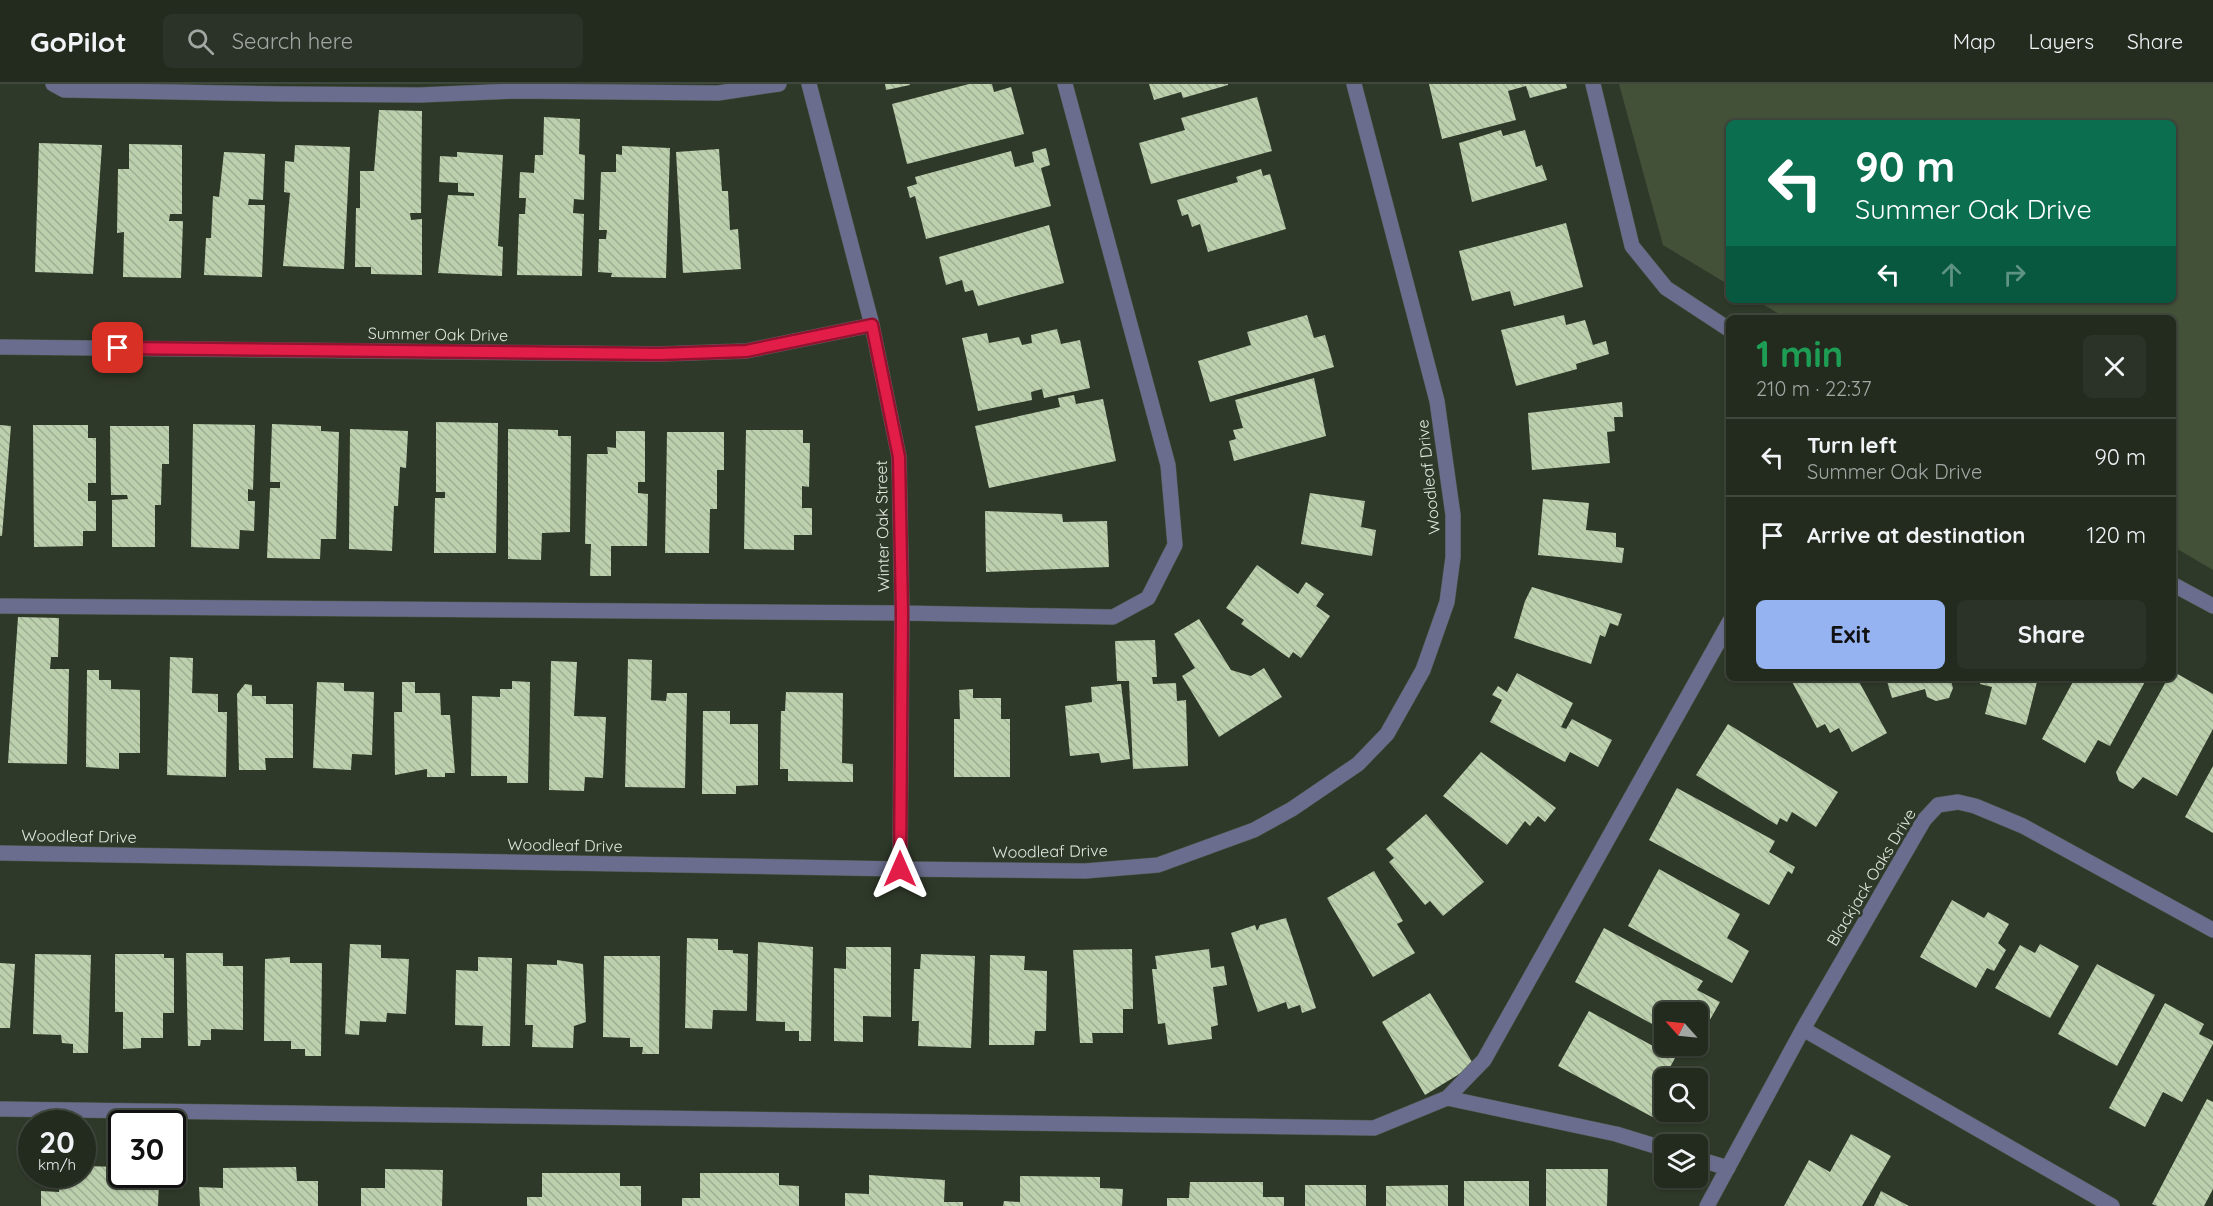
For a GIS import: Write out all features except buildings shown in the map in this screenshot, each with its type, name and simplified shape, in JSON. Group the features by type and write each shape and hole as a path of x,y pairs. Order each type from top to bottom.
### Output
{"street":[{"path":"53,84 64,90 274,94 420,94 533,88 718,93 778,84"},
{"name":"Winter Oak Street","path":"809,84 872,325 899,457 902,613 900,869"},
{"path":"0,606 902,613 1113,617 1148,598 1175,544 1168,465 1065,84"},
{"name":"Woodleaf Drive","path":"0,853 900,869 1085,870 1158,865 1254,830 1292,809 1358,764 1387,734 1423,670 1448,602 1453,557 1453,515 1437,401 1354,84"},
{"path":"1593,84 1632,246 1666,288 1726,327"},
{"name":"Summer Oak Drive","path":"0,347 659,354 746,351 872,325"},
{"path":"2176,586 2213,606"},
{"path":"0,1109 1374,1128 1447,1098 1484,1060 1726,628"},
{"name":"Blackjack Oaks Drive","path":"1707,1206 1803,1029 1924,820 1938,805 1958,802 2024,826 2213,930"},
{"path":"1803,1029 2112,1206"},
{"path":"1447,1098 1616,1134 1654,1146"},
{"path":"1708,1162 1728,1168"}],"green space":[{"path":"1619,84 2213,84 2213,570 2176,548 2176,315 1781,315 1761,303 2176,303 2176,120 1726,120 1726,283 1663,245"}],"route":[{"path":"118,348 702,353 746,351 872,325 899,457 902,613 900,869"}]}
